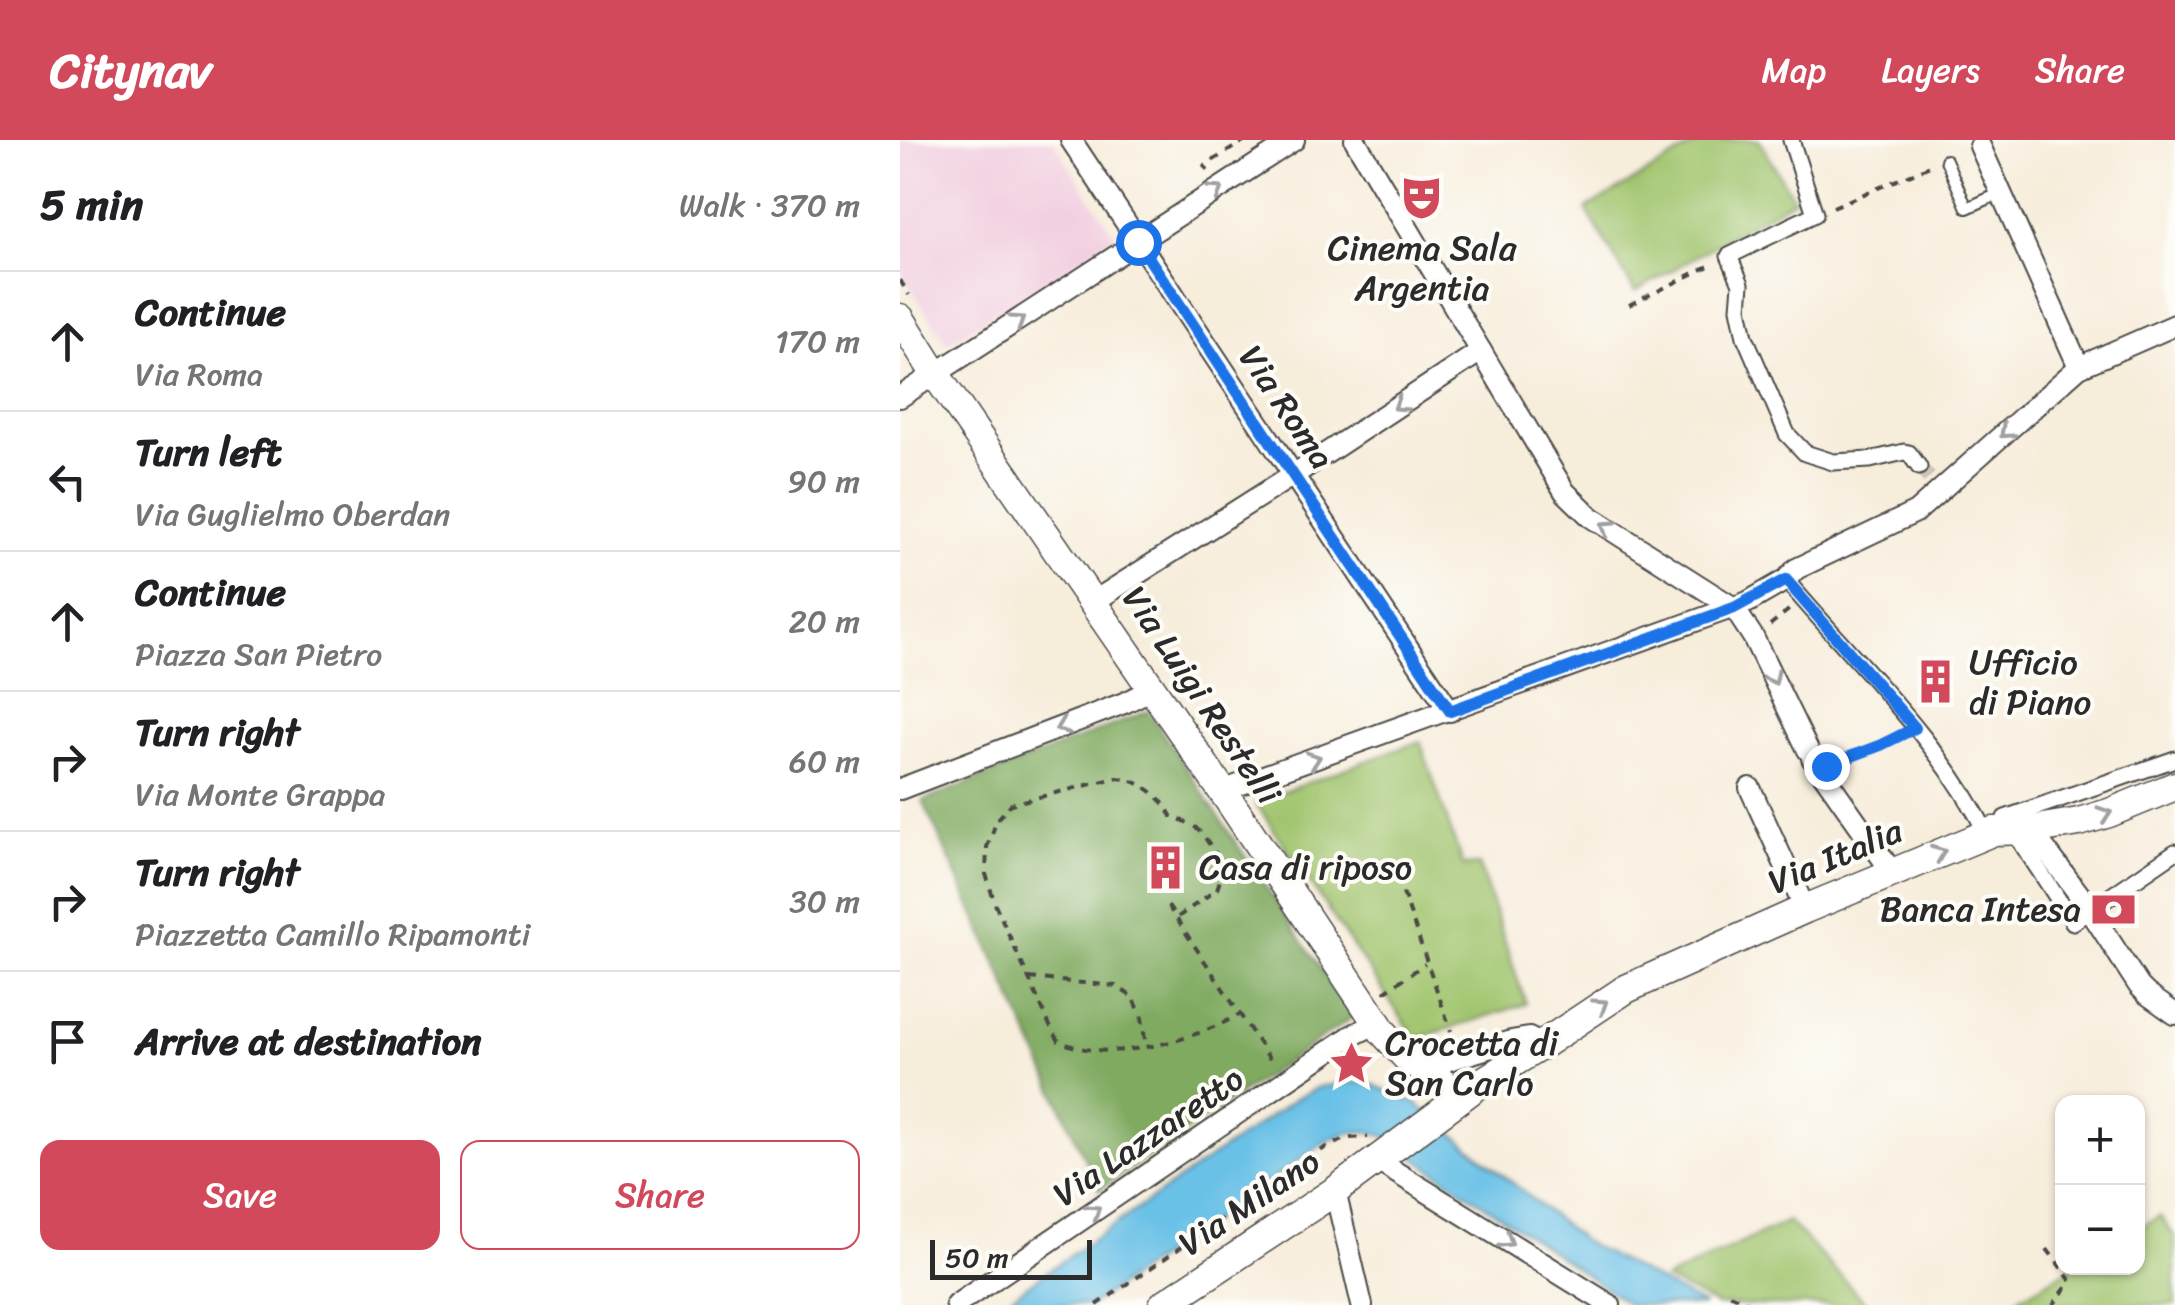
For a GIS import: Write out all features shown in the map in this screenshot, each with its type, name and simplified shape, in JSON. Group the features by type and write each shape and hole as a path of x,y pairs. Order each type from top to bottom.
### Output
{"street":[{"name":"Via Roma","path":"1070,140 1450,711"},
{"path":"900,397 1294,140"},
{"path":"1355,140 1562,486 1580,508 1734,608 1753,637 1813,759 1892,872"},
{"path":"1791,140 1815,214 1730,256 1741,284 1739,308 1745,337 1787,434 1804,453 1833,462 1870,460 1904,452 1919,466"},
{"path":"1983,142 2001,193 2079,367"},
{"name":"Via Luigi Restelli","path":"909,312 936,374 1222,791 1378,1009 1396,1048 1429,1074 1450,1104"},
{"path":"1222,791 1734,608 1786,580 1796,569 1910,516 1937,487 2079,367 2174,331"},
{"path":"1093,602 1481,351"},
{"path":"1786,580 1915,728 1969,800 2010,831 2090,910 2139,986 2175,1014"},
{"path":"900,789 1152,689"},
{"path":"2010,831 2006,818 2175,759"},
{"name":"Via Italia","path":"1450,1104 1626,989 1805,909 1892,872 2010,831 2068,825 2175,786"},
{"path":"1750,788 1805,909"},
{"path":"2090,910 2175,852"},
{"name":"Via Lazzaretto","path":"956,1305 1351,1036 1378,1009"},
{"path":"1429,1074 1446,1061 1511,1041 1529,1038 1542,1045"},
{"name":"Via Milano","path":"1163,1305 1335,1191 1382,1148 1450,1104"},
{"path":"1382,1148 1610,1305"},
{"path":"1335,1191 1362,1305"}],"lane":[{"path":"1946,160 1967,208 2001,193"}],"path":[{"path":"1208,170 1204,166 1246,140"},
{"path":"1815,214 1946,160"},
{"path":"1629,305 1730,256"},
{"path":"900,280 909,312"},
{"path":"1762,631 1802,600"},
{"path":"1813,759 1881,745 1915,728"},
{"path":"1178,917 1217,889 1222,876 1213,846 1193,826 1171,816 1146,788 1126,778 1011,804 992,829 986,847 986,874 995,904 1060,1041 1096,1050 1146,1047 1195,1035 1240,1014"},
{"path":"1403,893 1451,1031"},
{"path":"1168,906 1285,1082"},
{"path":"1378,1009 1426,963"},
{"path":"1028,978 1116,986 1134,998 1142,1018 1146,1047"},
{"path":"1097,1305 1332,1144 1357,1136 1382,1148"},
{"path":"2047,1249 2070,1282 2053,1305"},
{"path":"1730,1294 1752,1305"}],"shaded area":[{"path":"900,140 1053,140 1115,236 947,344 900,271"}],"green space":[{"path":"1703,140 1759,140 1794,199 1635,292 1586,209"},
{"path":"1148,711 1353,1017 1099,1190 923,801"},
{"path":"1420,741 1463,866 1479,865 1526,1004 1419,1038 1409,1029 1255,802"},
{"path":"2160,1216 2175,1237 2175,1305 2007,1305 2059,1275 2145,1275 2145,1225"},
{"path":"1788,1221 1868,1305 1717,1305 1665,1279"}],"water":[{"path":"1369,1083 1416,1103 1583,1241 1704,1305 1630,1305 1382,1135 1361,1131 1327,1141 1091,1305 999,1305 1295,1099 1319,1087"}],"tunnel":[{"path":"1919,467 1933,482"}],"place":[{"name":"Cinema Sala Argentia","path":"1422,198"},
{"name":"Ufficio di Piano","path":"1936,682"},
{"name":"Casa di riposo","path":"1166,867"},
{"name":"Banca Intesa","path":"2114,909"},
{"name":"Crocetta di San Carlo","path":"1352,1063"}],"route":[{"path":"1138,242 1450,711 1720,614 1786,580 1915,728 1826,766"}]}
